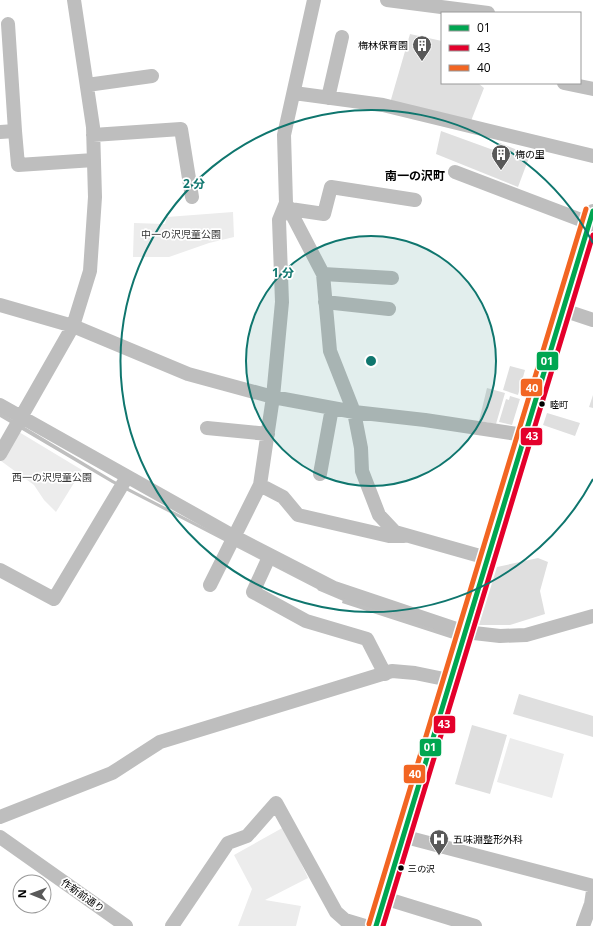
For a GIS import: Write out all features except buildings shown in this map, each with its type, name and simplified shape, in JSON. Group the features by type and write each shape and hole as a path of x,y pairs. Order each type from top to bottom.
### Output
{"street":[{"path":"0,454 22,418 73,326 90,271 95,196 93,135 74,0"},
{"path":"314,0 284,135 288,206 323,274 330,351 354,412 361,448 362,471 379,515 395,532 487,558"},
{"path":"387,0 480,12"},
{"path":"8,24 18,165 94,160"},
{"path":"328,98 342,37"},
{"path":"87,85 152,76"},
{"path":"569,84 593,89"},
{"path":"294,93 383,105 593,156"},
{"path":"93,135 181,129 192,197"},
{"path":"0,132 16,131"},
{"path":"376,926 449,680 465,632 591,217 455,172"},
{"path":"288,206 324,214 331,187 415,200"},
{"path":"210,585 260,485 273,397 282,302 279,220 288,206"},
{"path":"323,274 392,278"},
{"path":"326,302 389,309"},
{"path":"0,305 73,326 188,374 273,397 354,412 425,420 524,435"},
{"path":"563,310 593,320"},
{"path":"0,405 235,537 334,588 465,632 500,636 526,635 593,616"},
{"path":"320,474 332,408"},
{"path":"207,428 268,434"},
{"path":"0,570 54,599 127,477"},
{"path":"260,485 283,497 298,515 389,536 406,535"},
{"path":"270,555 253,592 306,621 367,640 385,674"},
{"path":"0,817 112,773 160,742 392,671 415,673 449,680"},
{"path":"172,926 228,843 247,836 276,803 336,912 345,920 365,926"},
{"path":"402,836 593,886"},
{"name":"作新前通り","path":"0,837 126,926"},
{"path":"384,898 475,926"},
{"path":"583,926 592,900"}],"green space":[{"name":"中一の沢児童公園","path":"233,212 234,237 209,243 169,257 133,257 134,223 165,224 167,217"},
{"name":"西一の沢児童公園","path":"19,432 82,470 56,512 44,500 34,485 1,461"},
{"path":"510,738 564,754 552,798 497,782"},
{"path":"284,827 308,878 265,900 301,906 296,926 238,926 252,889 234,855"}],"shaded area":[{"path":"0,412 113,480 322,588 321,591 112,483 0,417"},
{"path":"344,596 453,632 453,639 342,603"}],"waterway":[{"path":"319,589 345,600"}],"transit line":[{"name":"40","path":"369,924 586,209"},
{"name":"01","path":"376,926 593,211"},
{"name":"43","path":"383,926 593,235"}],"place":[{"name":"梅林保育園","path":"422,62"},
{"name":"梅の里","path":"501,171"},
{"name":"睦町","path":"542,404"},
{"name":"五味淵整形外科","path":"439,856"},
{"name":"三の沢","path":"401,868"}],"district":[{"name":"南一の沢町","path":"415,176"}]}
